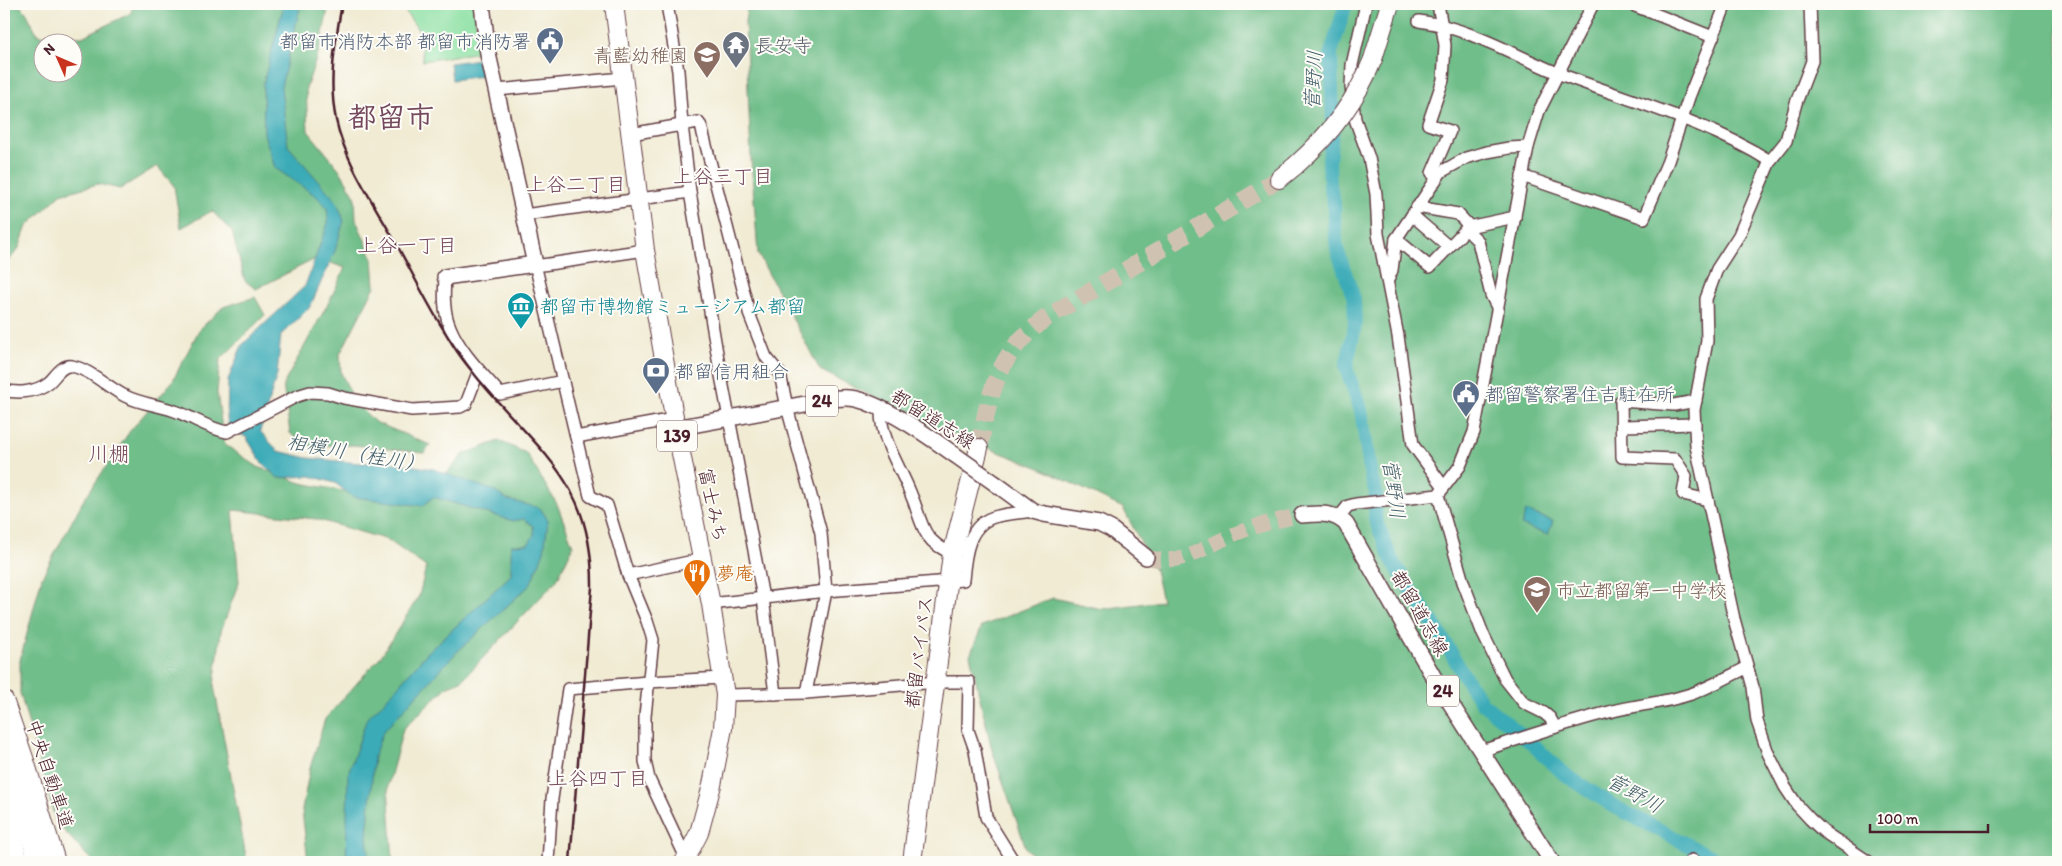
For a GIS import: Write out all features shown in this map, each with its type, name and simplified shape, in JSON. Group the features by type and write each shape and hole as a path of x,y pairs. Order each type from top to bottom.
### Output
{"highway":[{"name":"富士みち","path":"614,4 645,250 675,424 711,604 724,687 723,728 712,785 699,833 685,860"},
{"path":"1279,179 1318,144 1348,109 1373,59 1390,4"},
{"name":"都留バイパス","path":"912,862 937,682 952,554 979,448"},
{"name":"中央自動車道","path":"4,700 56,862"},
{"name":"中央自動車道","path":"4,748 38,862"},
{"path":"4,802 19,862"}],"main road":[{"path":"445,277 535,264 488,54 482,4"},
{"name":"都留道志線","path":"675,424 729,418 848,398 856,399 905,422 1033,511 1099,523 1111,529 1146,557"},
{"path":"1302,515 1339,516"},
{"name":"都留道志線","path":"1339,516 1346,524 1433,676 1552,862"}],"street":[{"path":"667,4 678,70 690,192 729,418 763,598 775,694"},
{"path":"1366,4 1352,65 1351,87 1355,119 1369,158 1376,194 1378,234 1388,279 1413,445 1444,487 1463,582 1494,658 1505,679 1518,696 1524,702 1550,718 1551,729"},
{"path":"1436,178 1432,173 1450,131 1428,124 1443,80 1445,45 1438,4"},
{"path":"1339,516 1348,506 1444,487 1464,458 1474,432 1528,147 1539,111 1593,4"},
{"path":"1630,4 1713,37"},
{"path":"1522,176 1644,218 1726,4"},
{"path":"1810,4 1812,61 1796,103 1786,141 1770,161 1739,235 1717,269 1706,299 1707,341 1696,401 1696,446 1762,737 1785,787 1797,805 1824,832 1870,862"},
{"path":"1419,21 1442,24 1499,46 1558,73 1683,120 1746,147 1770,161"},
{"path":"497,90 623,78"},
{"path":"631,134 698,122 702,126 750,316 766,357 780,374 821,533 826,591 806,693"},
{"path":"1388,279 1392,270 1396,239 1440,172 1466,158 1509,148 1528,147"},
{"path":"524,215 690,192"},
{"path":"1415,211 1458,214 1478,241 1492,295 1498,309"},
{"path":"1415,211 1449,247"},
{"path":"1396,239 1430,267 1468,228 1514,216"},
{"path":"645,250 542,265 535,264 590,496 607,505 628,575 648,621 653,640 648,682 645,762 649,779 685,860"},
{"path":"445,277 444,294 450,327 479,370 500,394 563,382"},
{"path":"4,390 12,393 42,387 53,379 61,369 68,365 74,366 140,403 179,412 224,432 231,431 297,396 310,392 328,393 344,398 412,410 460,407 466,404 479,370"},
{"path":"1696,401 1674,405 1621,401 1623,426 1622,457 1675,459 1686,476 1683,494 1708,500"},
{"path":"1672,425 1674,405"},
{"path":"881,410 881,423 886,437 908,486 924,530 935,544 952,554"},
{"path":"576,437 675,424"},
{"path":"1623,426 1695,424"},
{"path":"711,604 826,591 963,580 969,542 985,520 997,516 1033,511"},
{"path":"628,575 703,560"},
{"path":"1481,752 1511,741 1628,707 1669,701 1693,693 1746,668"},
{"path":"548,862 552,798 568,689 648,682 724,687 775,694 937,682 969,682 968,730 975,750 986,818 1014,862"},
{"path":"1690,862 1692,860 1696,862"}],"green space":[{"path":"4,4 18,4 26,12 36,32 32,32 32,82 82,82 82,37 131,13 133,4 329,4 320,48 306,88 308,131 339,169 355,196 356,220 373,259 375,286 340,354 341,373 355,402 375,422 430,445 424,453 354,445 305,446 290,433 283,385 330,300 345,268 317,258 256,289 245,281 232,232 212,211 181,228 174,186 157,166 120,189 98,184 61,194 27,226 19,248 4,267"},
{"path":"400,4 474,4 479,52 423,61 419,31"},
{"path":"748,4 2058,4 2058,862 1039,862 1026,848 992,750 970,655 982,626 1053,598 1102,609 1162,601 1155,570 1123,508 1040,468 929,425 820,370 758,254 751,159 745,21"},
{"path":"255,297 265,315 220,360 217,392 224,444 258,467 301,483 375,497 428,494 464,454 499,441 526,453 557,504 573,546 557,580 461,681 448,686 403,729 388,786 393,862 308,862 302,810 310,768 325,719 381,656 419,596 426,567 388,540 316,519 233,510 239,582 221,631 214,686 247,862 93,862 56,822 20,693 20,660 42,577 83,501 130,431 172,382 199,330 223,307"}],"water":[{"path":"284,4 301,4 281,87 288,146 337,202 344,221 335,251 310,307 281,335 277,375 260,431 278,451 308,458 360,463 391,462 433,469 492,490 508,500 540,508 548,520 544,552 530,585 457,652 383,732 374,756 367,836 369,862 346,862 348,774 367,718 382,704 427,653 511,575 511,545 528,544 534,535 533,526 524,519 513,521 433,497 423,506 353,497 335,483 310,476 278,478 262,463 246,437 229,429 227,419 228,380 242,345 305,286 328,223 327,207 316,196 275,168 264,134 263,84"},
{"path":"480,59 482,76 452,80 450,63"},
{"path":"1526,511 1553,521 1548,535 1521,525"}],"waterway":[{"name":"菅野川","path":"1346,4 1331,53 1333,123 1329,159 1330,186 1334,203 1337,249 1354,299 1355,325 1346,368 1361,410 1371,477 1376,493 1375,519 1391,558 1483,704 1529,741 1564,774 1615,807 1721,862"}],"tunnel":[{"path":"979,448 995,382 1007,358 1029,332 1046,318 1279,179"},
{"path":"1146,557 1158,560 1180,558 1200,551 1247,529 1302,515"}],"railway":[{"path":"342,4 335,47 333,91 336,120 352,165 451,342 475,375 539,446 556,468 571,492 583,518 590,550 592,587 570,862"}],"place":[{"name":"都留市消防本部 都留市消防署","path":"550,65"},
{"name":"長安寺","path":"736,69"},
{"name":"青藍幼稚園","path":"707,79"},
{"name":"都留市博物館ミュージアム都留","path":"521,330"},
{"name":"都留信用組合","path":"656,395"},
{"name":"都留警察署住吉駐在所","path":"1466,418"},
{"name":"夢庵","path":"697,597"},
{"name":"市立都留第一中学校","path":"1537,614"}],"district":[{"name":"都留市","path":"391,116"},
{"name":"上谷三丁目","path":"723,176"},
{"name":"上谷二丁目","path":"576,184"},
{"name":"上谷一丁目","path":"407,245"},
{"name":"川棚","path":"109,453"},
{"name":"上谷四丁目","path":"598,778"}],"water label":[{"name":"相模川（桂川）","path":"356,453"}]}
